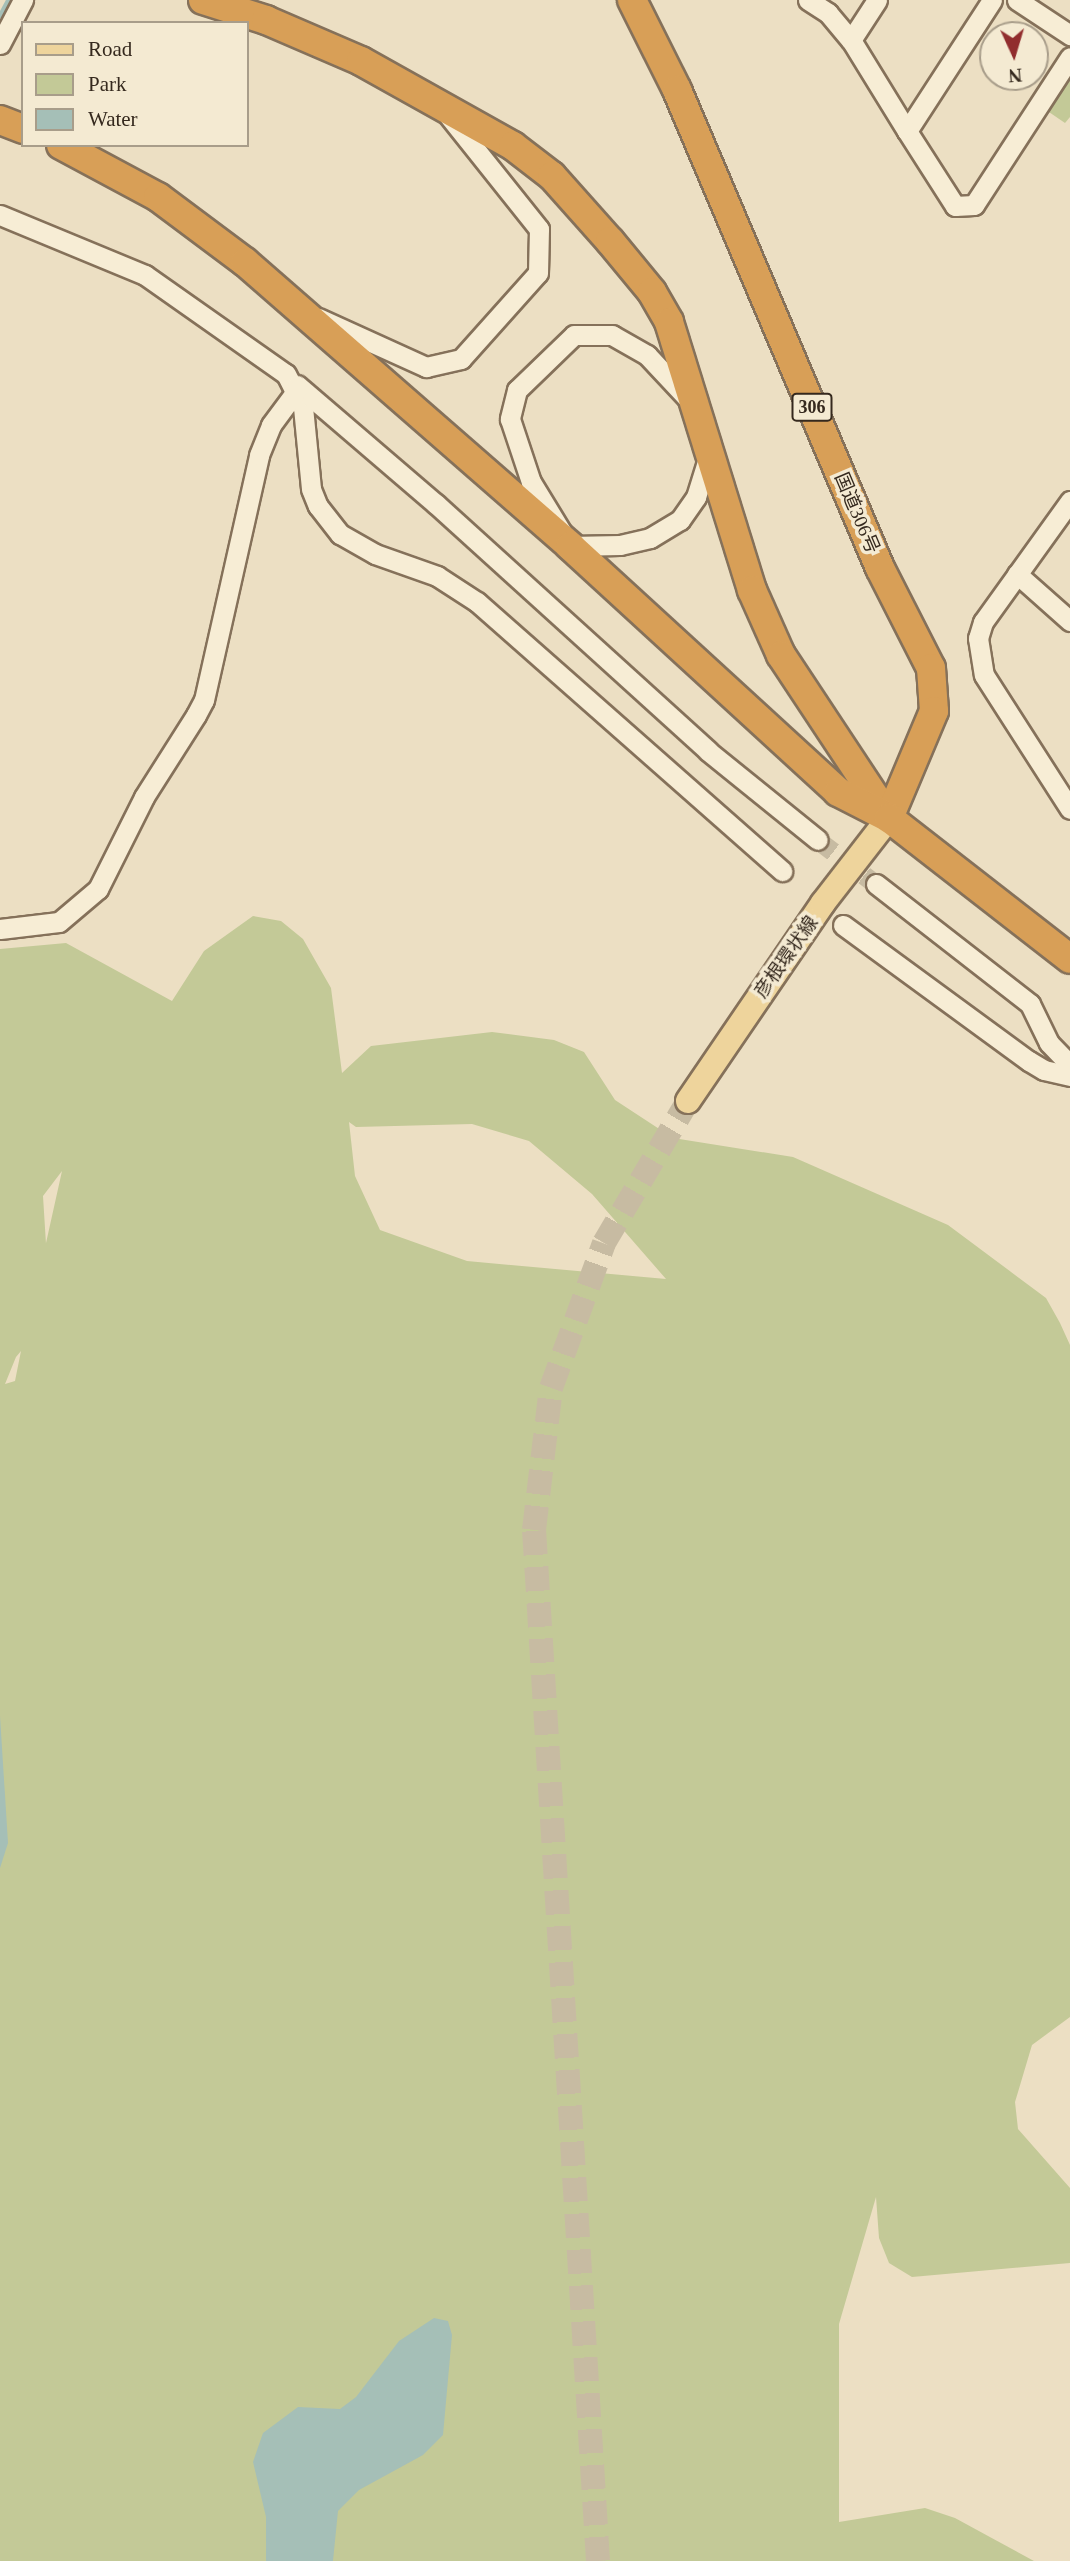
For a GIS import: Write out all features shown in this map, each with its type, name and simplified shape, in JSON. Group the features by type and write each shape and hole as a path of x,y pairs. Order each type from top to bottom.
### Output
{"highway":[{"path":"204,0 266,20 349,56 513,146 552,176 610,241 652,292 669,322 711,448 752,590 780,655 889,818"},
{"name":"国道306号","path":"632,0 677,90 880,568 931,668 934,711 889,818"},
{"path":"0,120 21,128"},
{"path":"65,147 158,197 300,309 570,546 838,792 889,818 1070,959"}],"main road":[{"name":"彦根環状線","path":"688,1101 823,903 889,818"}],"street":[{"path":"0,44 23,0"},
{"path":"808,0 828,13 851,40 955,206 974,205 1070,57"},
{"path":"851,40 877,0"},
{"path":"907,131 992,0"},
{"path":"1017,0 1070,35"},
{"path":"300,309 426,367 461,359 538,273 539,229 439,103"},
{"path":"0,215 145,275 292,382 708,751 818,839"},
{"path":"699,411 648,355 612,335 574,335 517,390 510,419 531,482 570,546 620,545 650,538 680,520 696,497 711,448"},
{"path":"292,382 311,489 340,534 375,554 437,576 477,602 782,871"},
{"path":"0,929 59,922 98,889 144,797 196,715 204,700 259,455 292,382"},
{"path":"1070,500 983,622 978,638 981,666 1070,808"},
{"path":"1017,574 1070,621"},
{"path":"876,884 1030,1004 1049,1043 1070,1065"},
{"path":"843,925 1029,1061 1044,1070 1070,1076"}],"green space":[{"path":"1070,71 1070,117 1065,123 1046,110"},
{"path":"253,916 281,921 303,939 331,988 342,1073 371,1046 492,1032 554,1040 584,1052 615,1100 673,1138 793,1157 948,1225 1046,1298 1060,1323 1070,1345 1070,2017 1032,2045 1015,2102 1018,2129 1070,2188 1070,2263 912,2277 889,2263 879,2238 876,2197 839,2324 839,2522 925,2508 955,2518 1034,2561 0,2561 0,949 66,943 172,1001 204,951","holes":["349,1122 356,1127 472,1124 529,1141 592,1194 666,1279 467,1261 380,1230 355,1176","62,1171 46,1244 43,1196","21,1351 15,1381 5,1384"]}],"water":[{"path":"0,1716 8,1843 0,1868"},
{"path":"434,2318 448,2321 452,2335 443,2435 423,2455 359,2490 338,2511 333,2561 266,2561 266,2517 253,2462 263,2433 298,2407 340,2409 356,2397 399,2341"}],"waterway":[{"path":"0,15 8,0"}],"tunnel":[{"path":"818,840 876,884"},
{"path":"598,2561 534,1530 551,1388 604,1243 688,1101"}]}
